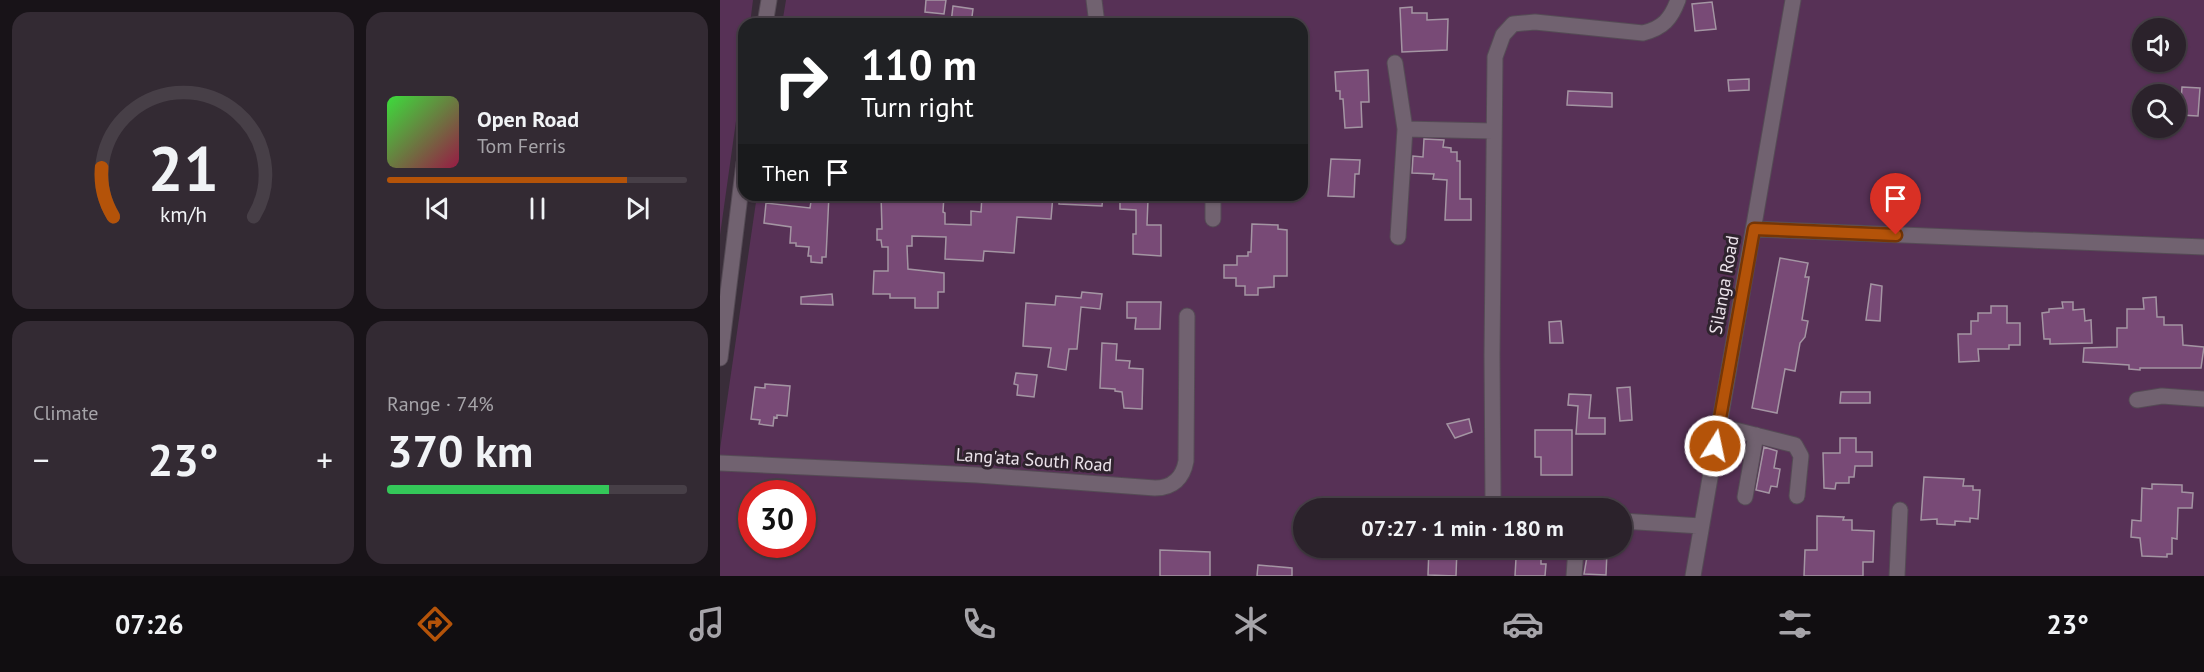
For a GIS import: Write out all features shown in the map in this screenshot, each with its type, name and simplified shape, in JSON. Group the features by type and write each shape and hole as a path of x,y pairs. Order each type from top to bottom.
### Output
{"street":[{"path":"766,18 769,0"},
{"path":"1094,0 1096,18"},
{"path":"1493,498 1491,355 1493,131 1495,57 1503,35 1513,24 1535,22 1643,33 1657,30 1671,18 1678,0"},
{"name":"Silanga Road","path":"1693,576 1793,0"},
{"path":"1395,63 1405,129 1398,237"},
{"path":"1405,129 1493,131"},
{"path":"720,358 727,243 738,191"},
{"path":"1213,201 1213,219"},
{"path":"1754,229 2204,247"},
{"name":"Lang'ata South Road","path":"720,463 1155,488 1170,486 1181,476 1186,461 1187,316"},
{"path":"2137,400 2162,396 2204,399"},
{"path":"1719,426 1795,444 1801,456 1797,496"},
{"path":"1745,496 1756,435"},
{"path":"1897,576 1900,510"},
{"path":"1632,523 1701,526"},
{"path":"1574,576 1575,558"}],"shaded area":[{"path":"720,0 753,0 751,18 738,18 738,107 720,235"},
{"path":"786,0 2204,0 2204,576 720,576 720,449 756,201 1308,201 1308,18 783,18"}],"building":[{"path":"926,0 946,0 944,14 925,12"},
{"path":"1712,2 1716,29 1695,31 1692,4"},
{"path":"953,6 973,9 972,18 952,18"},
{"path":"1412,7 1412,13 1427,13 1427,20 1448,19 1447,50 1402,52 1400,8"},
{"path":"1368,70 1369,102 1361,102 1362,127 1345,128 1343,99 1340,99 1340,91 1336,91 1335,72"},
{"path":"1749,79 1749,90 1729,91 1728,80"},
{"path":"2186,87 2200,88 2198,116 2186,115"},
{"path":"1568,91 1612,93 1612,107 1567,105"},
{"path":"1424,139 1444,140 1443,147 1451,148 1451,152 1457,152 1457,161 1460,161 1460,199 1471,199 1471,220 1445,220 1447,180 1433,179 1434,174 1412,173 1413,156 1423,157"},
{"path":"1331,159 1360,160 1359,174 1355,174 1354,197 1328,196"},
{"path":"811,201 829,201 826,257 822,257 822,263 811,262 811,256 808,256 809,247 790,243 791,227 764,223 766,203 810,208"},
{"path":"881,201 944,201 945,224 971,225 971,211 981,212 982,201 1052,201 1051,219 1017,217 1014,253 984,251 983,261 945,259 946,237 912,236 912,246 907,246 908,269 944,273 944,292 938,292 938,308 915,308 915,298 890,298 890,294 873,294 874,271 888,271 888,247 882,247 881,240 877,240 877,229 882,229"},
{"path":"1059,201 1102,201 1102,206 1059,204"},
{"path":"1120,201 1148,201 1147,225 1161,225 1161,256 1133,254 1136,210 1120,209"},
{"path":"1252,224 1278,225 1278,229 1287,230 1287,276 1274,276 1274,287 1258,288 1258,295 1245,295 1245,286 1236,286 1236,278 1224,278 1224,265 1237,265 1237,256 1248,256 1248,252 1251,252"},
{"path":"1780,258 1808,263 1805,277 1809,277 1802,320 1808,321 1805,337 1800,343 1795,371 1785,369 1777,413 1752,408"},
{"path":"1871,284 1882,286 1880,321 1866,320"},
{"path":"1082,292 1102,294 1100,309 1081,307 1077,349 1069,349 1066,370 1048,367 1051,348 1023,346 1026,303 1055,305 1056,296 1081,298"},
{"path":"832,294 833,305 801,304 801,297"},
{"path":"2156,297 2157,317 2164,317 2164,325 2182,325 2183,345 2204,347 2201,368 2140,368 2140,370 2129,369 2129,365 2083,362 2084,348 2117,347 2117,328 2127,328 2127,309 2144,309 2143,298"},
{"path":"1127,302 1161,302 1160,329 1135,329 1136,318 1127,318"},
{"path":"2062,302 2073,302 2073,310 2084,309 2085,321 2091,320 2092,343 2050,344 2050,339 2044,339 2042,313 2049,312 2049,309 2063,308"},
{"path":"1991,306 2007,306 2007,323 2020,323 2020,345 2009,345 2009,349 1978,349 1979,361 1959,362 1958,334 1971,334 1971,321 1978,321 1978,313 1991,313"},
{"path":"1561,321 1563,343 1550,343 1549,322"},
{"path":"1102,343 1117,344 1116,360 1130,361 1129,368 1143,369 1142,409 1124,408 1122,392 1100,388"},
{"path":"1016,373 1037,375 1034,397 1017,395 1018,385 1014,384"},
{"path":"765,384 790,386 787,416 774,417 773,426 759,424 760,420 751,419 755,387 765,388"},
{"path":"1630,387 1632,420 1620,421 1617,388"},
{"path":"1841,392 1870,392 1870,403 1840,403"},
{"path":"1569,394 1591,395 1589,418 1605,418 1605,434 1576,434 1578,406 1568,405"},
{"path":"1469,419 1472,432 1455,438 1447,424"},
{"path":"1535,430 1572,430 1572,475 1541,475 1541,457 1535,457"},
{"path":"1840,438 1856,438 1856,452 1872,452 1872,466 1855,466 1854,477 1849,477 1849,483 1836,483 1835,489 1824,488 1823,453 1840,453"},
{"path":"1764,447 1777,451 1774,468 1780,469 1777,487 1771,486 1769,493 1756,490"},
{"path":"1924,477 1964,479 1963,486 1973,486 1973,490 1980,490 1978,519 1970,518 1970,522 1955,521 1955,525 1937,524 1937,519 1921,520"},
{"path":"2152,484 2182,485 2182,492 2193,493 2192,508 2178,508 2177,539 2172,538 2172,554 2167,554 2167,557 2142,556 2140,538 2131,537 2132,520 2141,521 2142,488 2152,489"},
{"path":"1817,516 1844,517 1843,520 1852,520 1852,530 1874,531 1873,562 1863,562 1863,576 1804,576 1805,550 1817,550"},
{"path":"1160,550 1210,552 1210,576 1160,576"},
{"path":"1429,558 1457,558 1456,576 1428,575"},
{"path":"1516,558 1541,559 1541,564 1546,564 1545,576 1515,576"},
{"path":"1587,558 1607,558 1606,575 1584,574"},
{"path":"1258,565 1292,568 1292,576 1257,576"}],"route":[{"path":"1715,446 1754,229 1896,235"}]}
